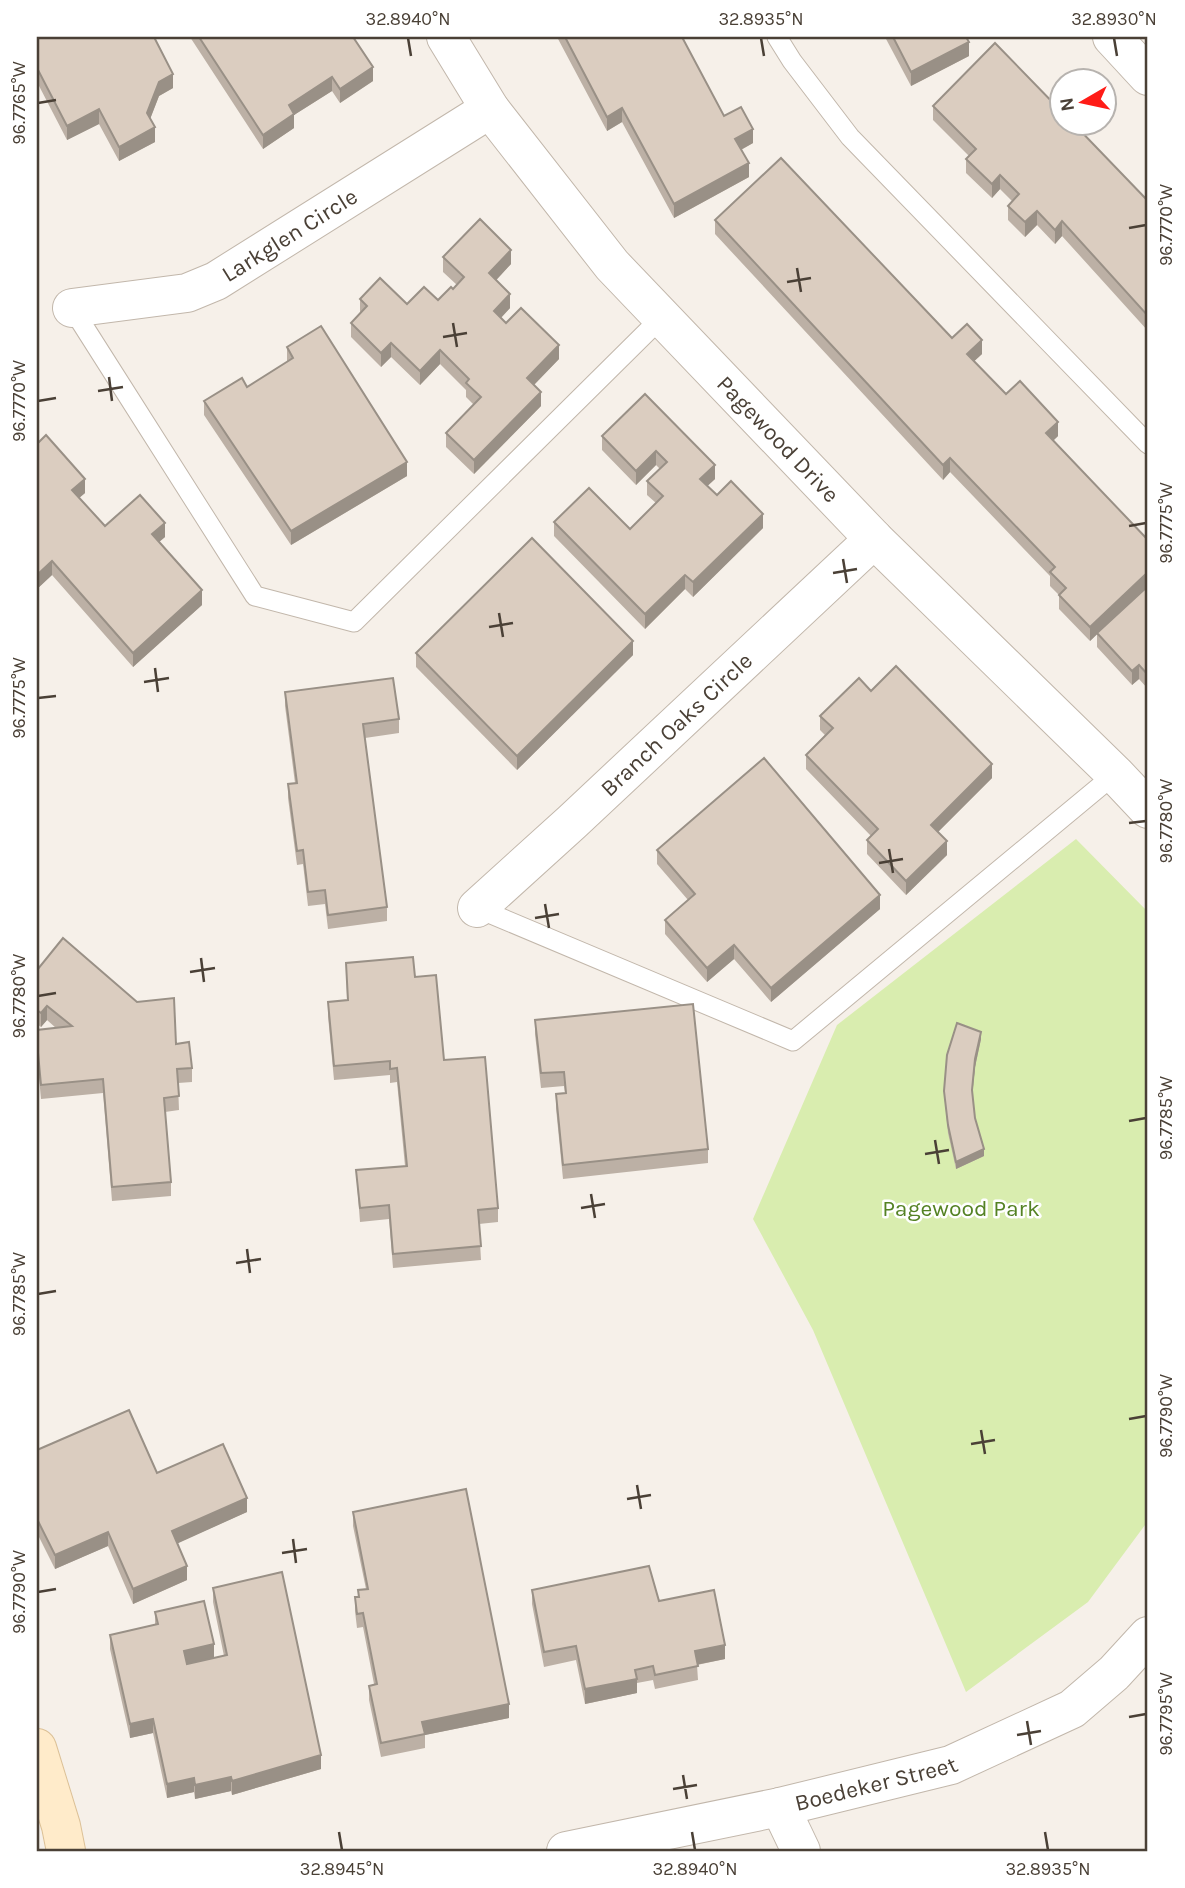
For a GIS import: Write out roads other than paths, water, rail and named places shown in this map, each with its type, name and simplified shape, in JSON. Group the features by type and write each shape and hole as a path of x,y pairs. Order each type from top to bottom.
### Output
{"main road":[{"path":"37,1748 66,1851"}],"street":[{"name":"Pagewood Drive","path":"446,37 490,109 612,265 874,539 1148,809"},
{"path":"1112,37 1148,76"},
{"name":"Larkglen Circle","path":"72,308 187,293 216,281 490,109"},
{"name":"Branch Oaks Circle","path":"477,908 874,539"},
{"name":"Boedeker Street","path":"566,1851 780,1807 951,1765 1072,1709 1114,1673 1148,1636"},
{"path":"780,1807 801,1851"}],"lane":[{"path":"777,37 850,137 1148,444"},
{"path":"72,308 255,596 354,622 662,317"},
{"path":"477,908 793,1041 1115,774"}],"park label":[{"name":"Pagewood Park","path":"961,1208"}]}
